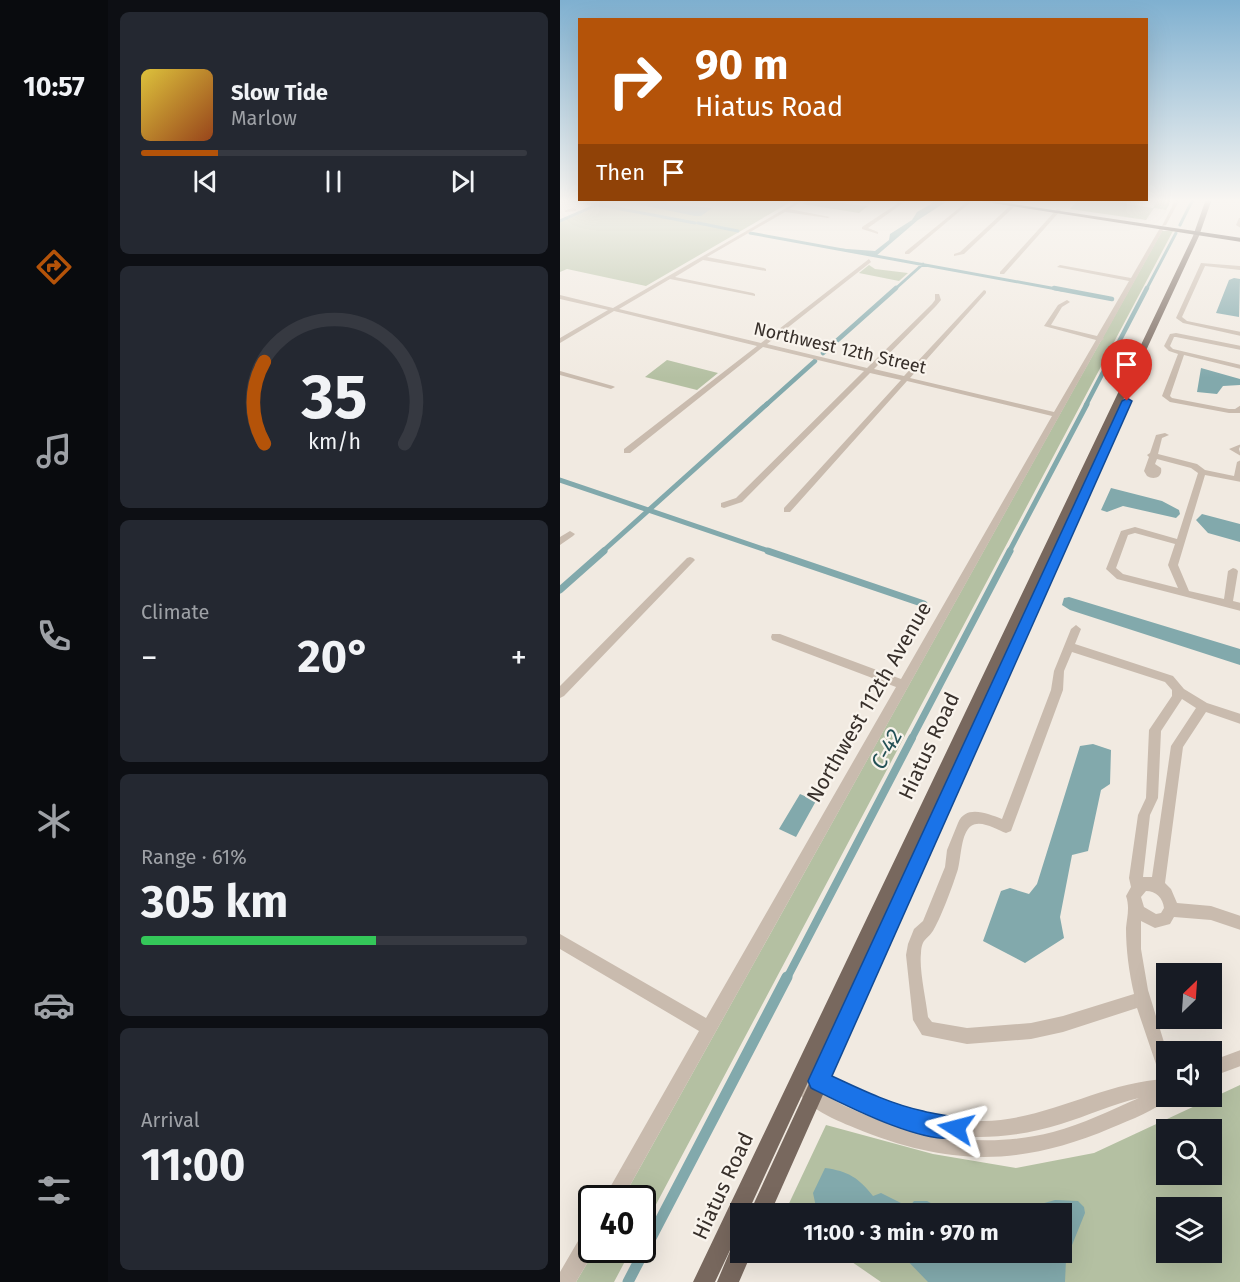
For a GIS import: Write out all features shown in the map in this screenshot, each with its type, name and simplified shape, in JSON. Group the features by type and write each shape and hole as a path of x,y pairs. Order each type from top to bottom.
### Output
{"main road":[{"name":"Hiatus Road","path":"704,1282 1190,259"},
{"name":"Hiatus Road","path":"764,1203 1190,259"},
{"path":"728,1282 736,1263"}],"street":[{"path":"560,341 701,259"},
{"path":"706,259 764,270"},
{"path":"1002,273 1015,259"},
{"name":"Northwest 112th Avenue","path":"620,1185 1145,259"},
{"path":"627,451 869,261"},
{"path":"1241,268 1203,264 1179,318 1181,321 1241,334"},
{"path":"1060,267 1133,280"},
{"path":"669,277 753,295"},
{"path":"787,510 984,292"},
{"path":"724,505 739,500 934,305 938,300 936,296"},
{"name":"Northwest 12th Street","path":"560,297 1057,415"},
{"path":"1067,302 1060,306 1047,326 1101,339"},
{"path":"1241,348 1176,335 1172,335 1168,348 1241,367"},
{"path":"1181,352 1166,396 1170,400 1229,411 1237,411 1241,407"},
{"path":"560,373 611,387"},
{"path":"1150,468 1151,455 1158,437 1165,435"},
{"path":"1241,446 1233,449 1241,454"},
{"path":"1151,455 1194,466 1202,472 1239,479 1241,462"},
{"path":"1185,592 1173,565 1202,472"},
{"path":"1181,543 1130,531 1124,533 1111,569 1114,574 1241,607"},
{"path":"560,542 569,534"},
{"path":"560,693 690,560"},
{"path":"1228,603 1233,571"},
{"path":"1076,629 1059,671 1057,690 1006,827 984,818 972,818 964,823 954,850 952,867 928,926 919,934 913,955 921,1020 928,1029 967,1036 1031,1031 1063,1024 1141,999"},
{"path":"776,637 904,685"},
{"path":"1070,647 1169,679 1177,691 1203,706 1241,719"},
{"path":"1156,1042 1141,999 1137,971 1133,896 1138,886 1136,878 1144,815 1152,798 1155,730 1177,691"},
{"path":"1158,886 1177,746 1203,706"},
{"path":"1135,907 1144,917 1155,921 1165,919 1171,910 1168,897 1158,886 1147,883 1138,886"},
{"path":"1171,910 1211,913 1241,923"},
{"path":"560,941 710,1029"},
{"path":"1222,1065 1241,1058"},
{"path":"799,1080 819,1081 877,1109 923,1123 992,1130 1025,1125 1145,1087 1156,1088"},
{"path":"799,1080 811,1097 873,1127 943,1145 995,1149 1026,1146 1078,1132 1156,1098"},
{"path":"565,1282 578,1260"}],"green space":[{"path":"560,259 693,259 646,286 567,269 560,272"},
{"path":"1146,259 1158,259 656,1205 656,1185 630,1185"},
{"path":"869,265 875,269 908,273 899,281 859,273"},
{"path":"667,360 718,373 697,390 645,377"},
{"path":"1240,1085 1240,1282 881,1282 853,1263 1072,1263 1072,1203 789,1203 826,1125 933,1154 1016,1168 1094,1153 1156,1124 1156,1185 1222,1185 1222,1119 1167,1119 1193,1107 1222,1107 1222,1093"},
{"path":"587,1263 624,1263 614,1282 576,1282"}],"water":[{"path":"1240,279 1239,317 1216,313 1229,280"},
{"path":"1201,368 1240,379 1240,385 1223,386 1217,394 1197,392"},
{"path":"1111,488 1162,501 1179,510 1180,514 1176,518 1123,506 1107,512 1101,510"},
{"path":"1202,514 1240,524 1240,542 1208,533 1196,520"},
{"path":"1069,597 1240,649 1240,665 1070,610 1062,605 1064,598"},
{"path":"1093,744 1111,750 1110,784 1101,790 1088,851 1072,855 1060,917 1064,938 1025,963 983,941 1001,891 1010,888 1029,894 1037,884 1080,746"},
{"path":"800,794 816,801 796,837 779,829"},
{"path":"825,1168 852,1176 873,1196 881,1193 901,1203 815,1203 813,1193"},
{"path":"1055,1200 1078,1201 1084,1207 1085,1213 1072,1245 1072,1203 1044,1203"},
{"path":"914,1201 931,1203 912,1203"},
{"path":"910,1263 1066,1263 1065,1282 928,1282"}],"waterway":[{"path":"891,259 922,265"},
{"name":"C-42","path":"1146,290 1162,259"},
{"path":"894,290 922,265"},
{"path":"922,265 1062,290"},
{"path":"823,353 896,288"},
{"path":"1054,288 1112,299"},
{"name":"C-42","path":"1086,405 1147,288"},
{"path":"766,405 815,361"},
{"path":"649,510 767,404"},
{"name":"C-42","path":"1009,552 1087,404"},
{"path":"560,480 649,510"},
{"path":"602,552 649,510"},
{"path":"649,510 772,552"},
{"path":"560,590 604,551"},
{"path":"768,551 924,604"},
{"name":"C-42","path":"911,740 1010,551"},
{"name":"C-42","path":"787,978 912,738"},
{"name":"C-42","path":"628,1282 787,977"}],"route":[{"path":"956,1128 923,1123 877,1109 819,1081 1127,401"}]}
